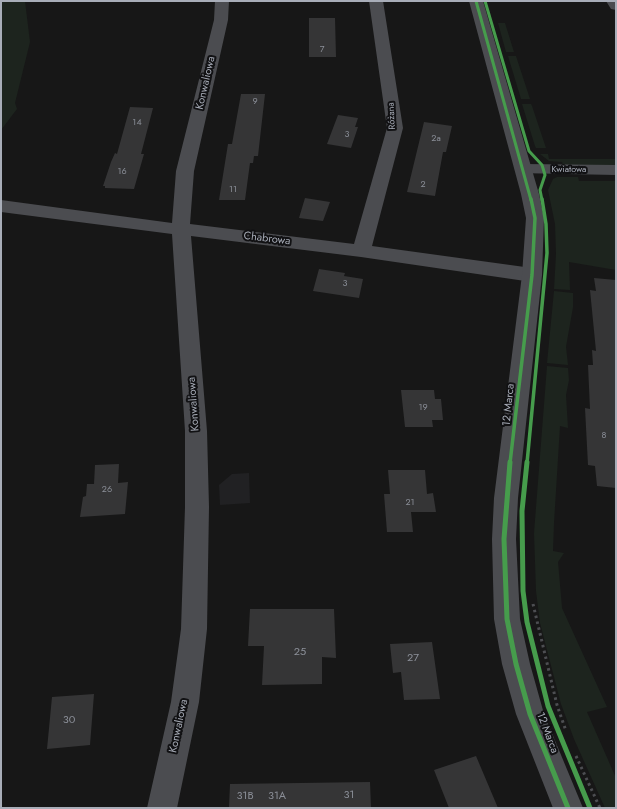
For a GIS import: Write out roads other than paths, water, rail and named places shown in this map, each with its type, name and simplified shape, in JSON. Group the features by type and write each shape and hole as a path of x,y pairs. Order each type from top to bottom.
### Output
{"street":[{"name":"Konwaliowa","path":"162,808 185,702 194,630 197,507 196,431 181,229 186,172 221,20 222,1"},
{"name":"Różana","path":"361,251 395,128 376,1"},
{"name":"12 Marca","path":"476,1 530,194 535,218 532,275 506,498 504,539 507,612 516,664 530,714 568,808"},
{"path":"613,1 616,6"},
{"name":"Kwiatowa","path":"523,169 616,170"},
{"name":"Chabrowa","path":"1,206 159,228 181,229 361,251 532,275"}]}
